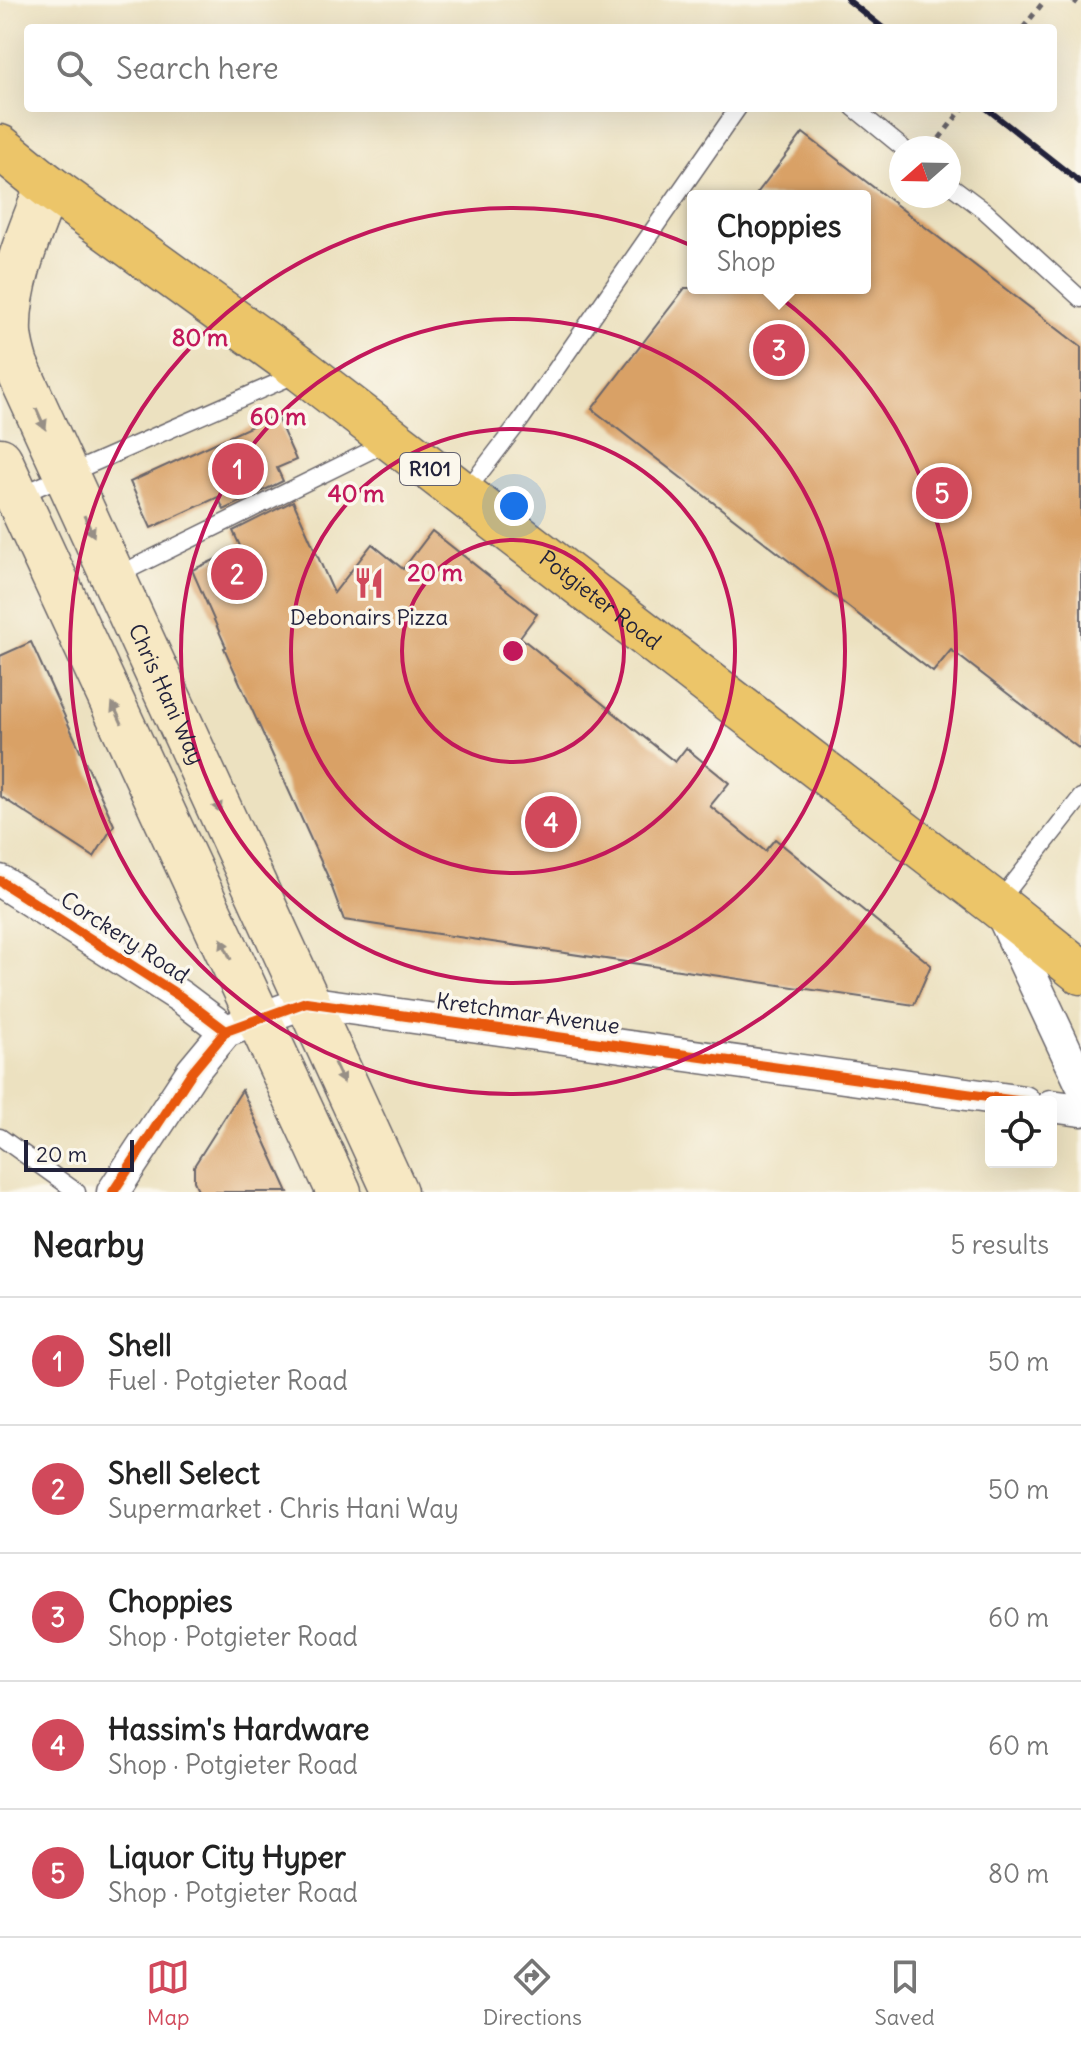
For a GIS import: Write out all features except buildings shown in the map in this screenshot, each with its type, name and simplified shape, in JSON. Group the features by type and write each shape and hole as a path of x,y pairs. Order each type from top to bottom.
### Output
{"main road":[{"name":"Potgieter Road","path":"0,148 303,371 1081,972"},
{"name":"Chris Hani Way","path":"48,186 26,240 11,301 9,336 16,365 395,1192"},
{"path":"8,478 150,783 242,1025 339,1192"},
{"path":"64,600 113,578"},
{"path":"150,783 198,762"}],"street":[{"name":"Corckery Road","path":"0,881 181,997 242,1025"},
{"path":"997,905 1081,1083"},
{"name":"Kretchmar Avenue","path":"113,1192 192,1072 242,1025 306,1002 985,1097"},
{"path":"1057,1107 1081,1110"}],"lane":[{"path":"463,495 520,421 735,112"},
{"path":"859,112 889,137"},
{"path":"961,193 1081,299"},
{"path":"8,478 65,474 303,371"},
{"path":"113,578 392,440"},
{"path":"997,905 1081,797"},
{"path":"0,1137 77,1192"}],"path":[{"path":"1026,24 1045,0"},
{"path":"1073,0 1081,6"},
{"path":"941,136 960,112"}],"railway":[{"path":"848,0 878,24"},
{"path":"991,112 1081,183"}],"cycle path":[{"path":"0,881 181,997 226,1031"},
{"path":"113,1192 192,1072 226,1031 306,1002 985,1097"}],"place":[{"name":"Choppies","path":"779,350"},
{"name":"Shell","path":"238,469"},
{"name":"Liquor City Hyper","path":"942,493"},
{"name":"Shell Select","path":"237,574"},
{"name":"Debonairs Pizza","path":"369,583"},
{"name":"Hassim's Hardware","path":"551,822"}]}
